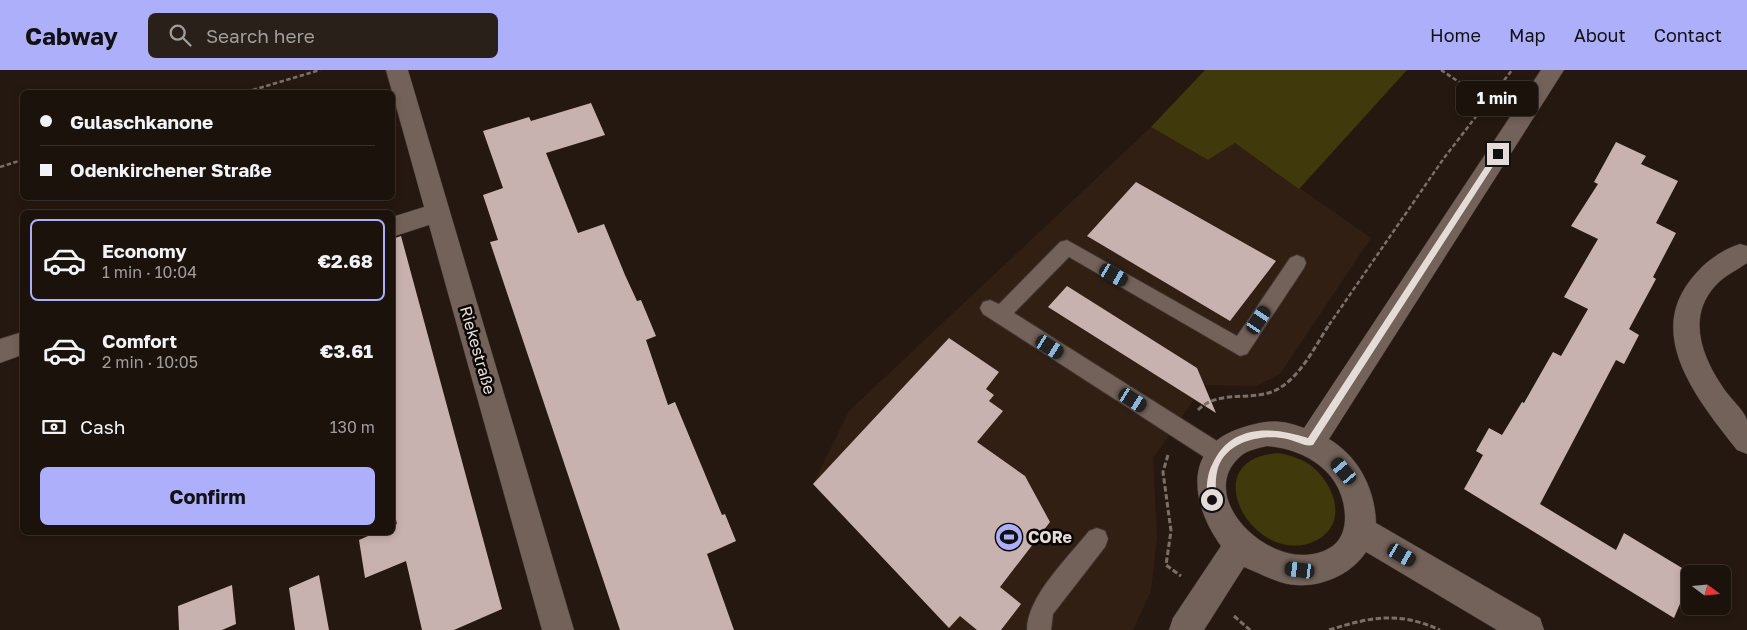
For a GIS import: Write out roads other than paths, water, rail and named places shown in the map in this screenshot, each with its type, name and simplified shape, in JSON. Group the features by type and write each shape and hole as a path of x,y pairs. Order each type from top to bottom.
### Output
{"main road":[{"name":"Riekestraße","path":"396,70 558,630"},
{"path":"1310,443 1553,70"},
{"path":"395,226 438,212"},
{"path":"1740,254 1716,269 1696,291 1686,320 1686,339 1691,360 1698,374 1747,441"},
{"path":"0,351 20,345"},
{"path":"1258,434 1288,435 1310,443 1336,462 1350,480 1361,511 1360,532 1350,550 1343,557 1324,568 1312,570 1287,569 1262,560 1240,546 1219,519 1212,500 1213,472 1220,455 1240,440 1258,434"},
{"path":"1360,532 1528,630"},
{"path":"1185,630 1240,546"}],"lane":[{"path":"1220,455 995,311 1067,247 1240,348 1297,263"},
{"path":"1039,630 1039,621 1043,608 1097,539"}],"place":[{"name":"CORe","path":"1009,537"}]}
